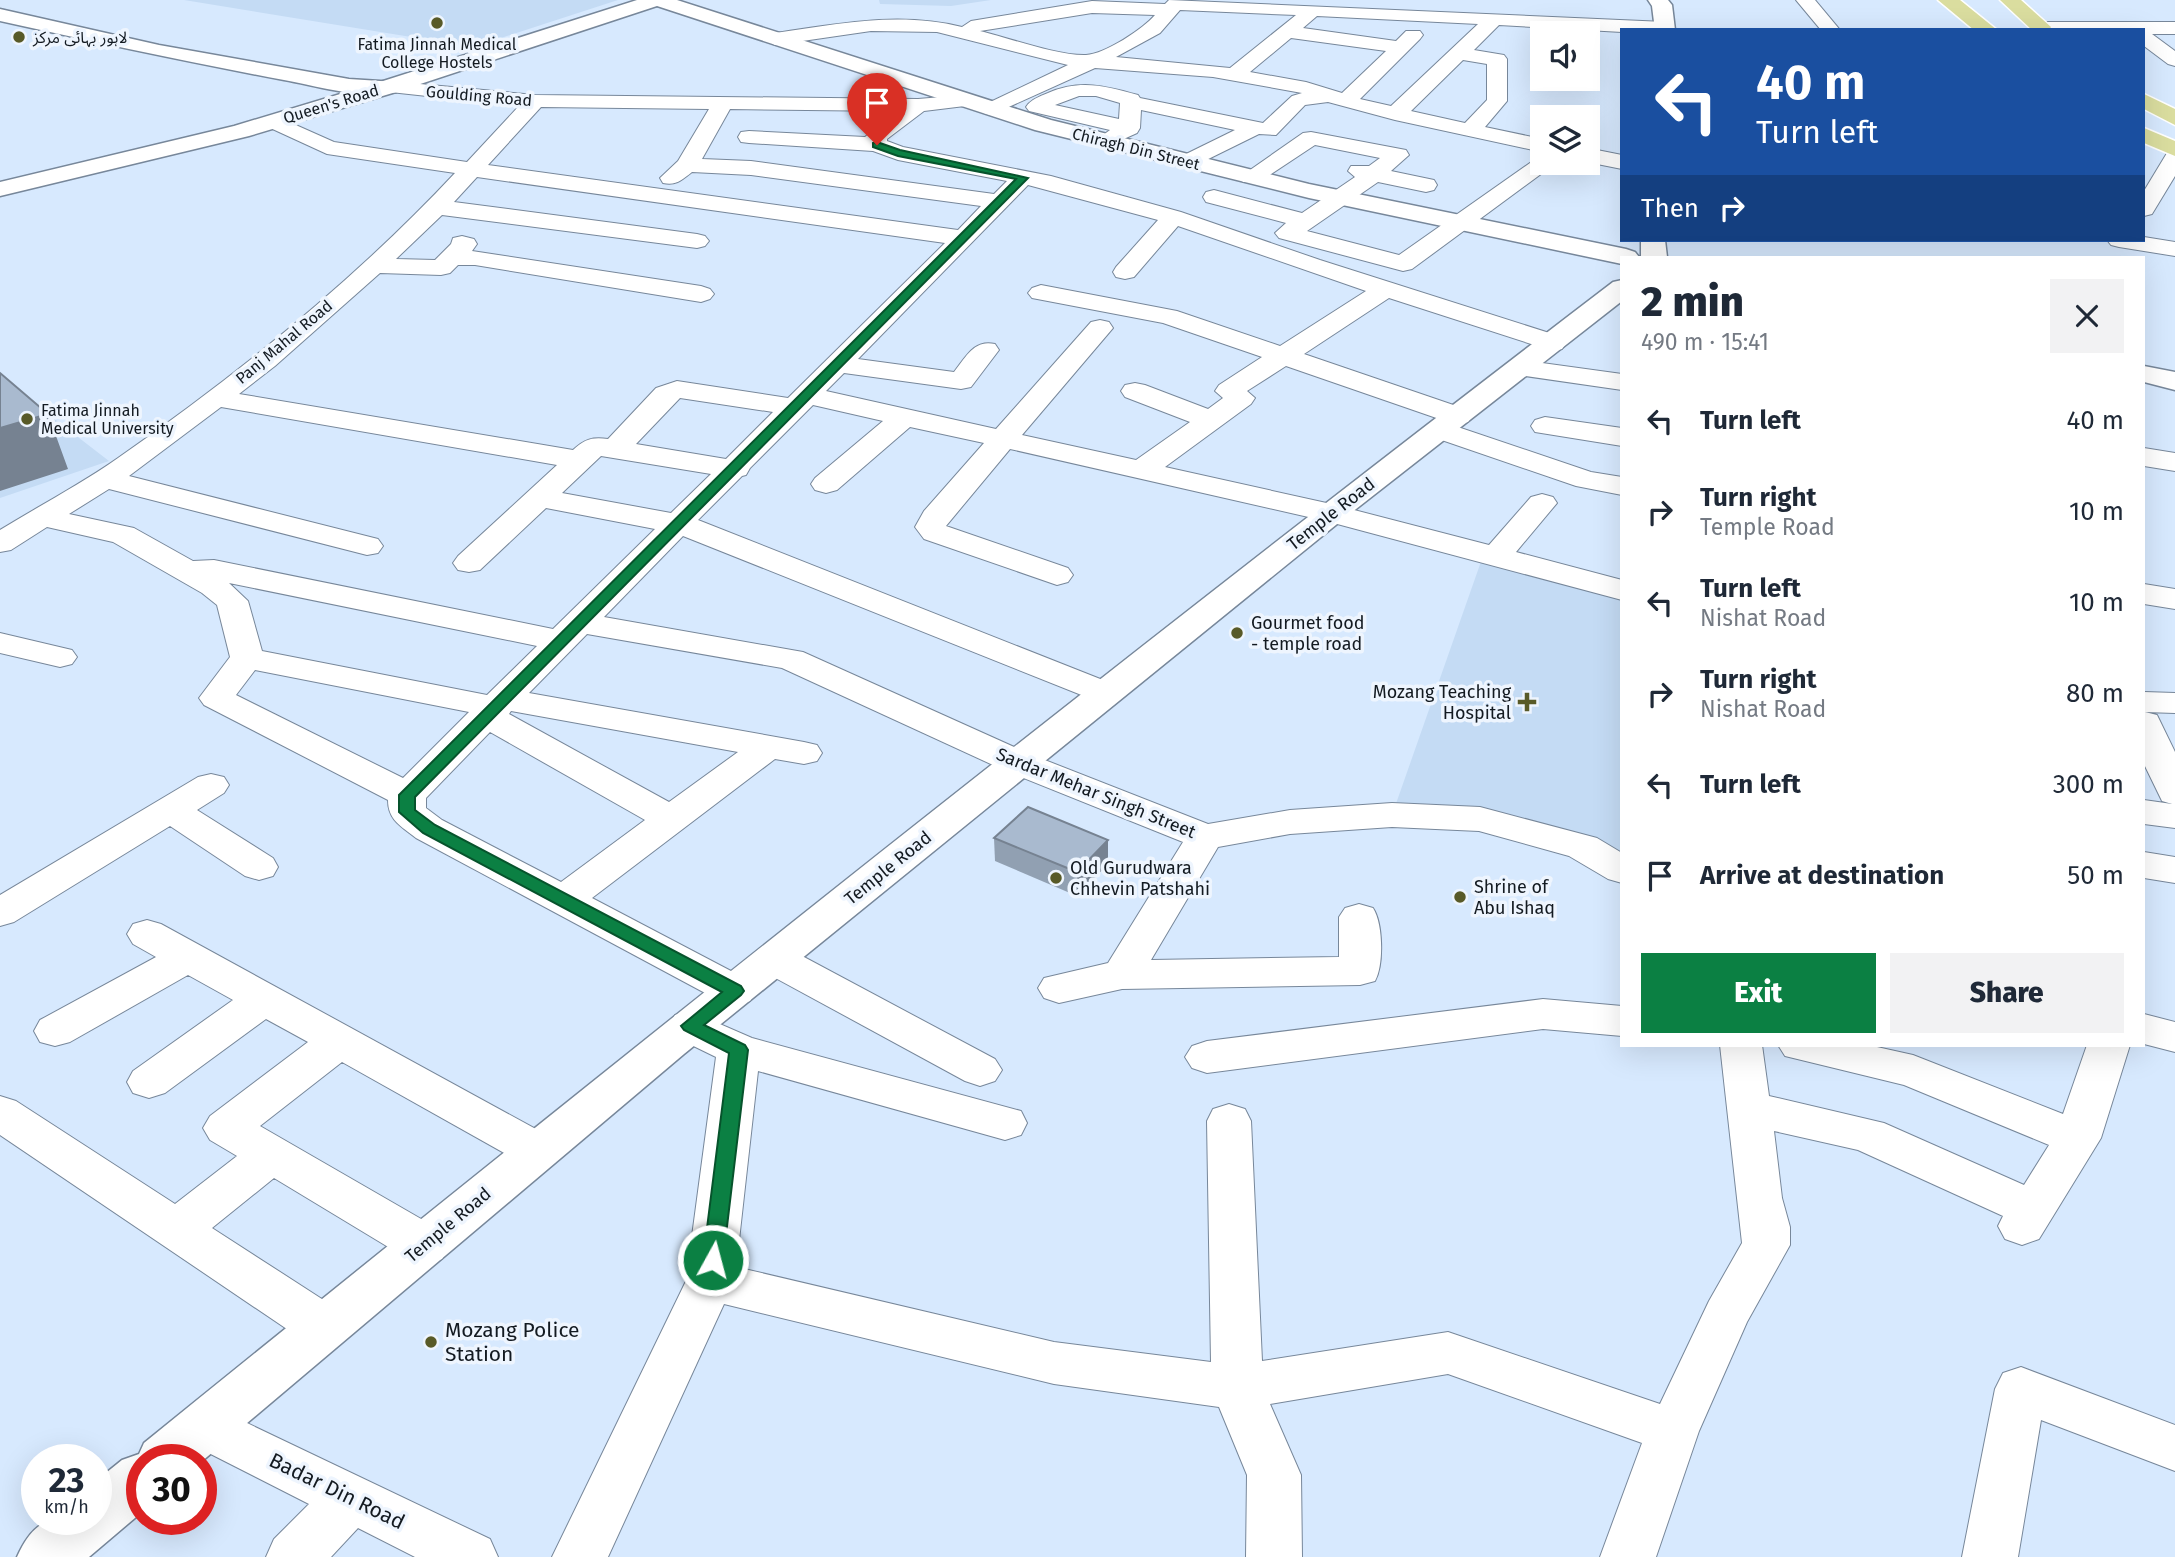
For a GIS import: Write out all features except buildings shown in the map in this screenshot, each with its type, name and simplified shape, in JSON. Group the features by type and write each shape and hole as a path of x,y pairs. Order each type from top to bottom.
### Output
{"main road":[{"path":"1948,0 1985,28"},
{"path":"1956,0 1985,28"},
{"path":"2010,0 2044,28"},
{"path":"2019,0 2044,28"},
{"path":"2145,101 2175,118"},
{"path":"2145,136 2174,156"}],"street":[{"name":"Queen's Road","path":"0,174 242,116 618,0"},
{"name":"Queen's Road","path":"0,189 272,122 657,0"},
{"name":"Chiragh Din Street","path":"657,0 991,109 1026,112 1106,141 1342,198 1621,256"},
{"path":"1004,21 987,11 1057,0"},
{"path":"1658,0 1662,5 1665,28"},
{"path":"1805,0 1829,28"},
{"path":"771,37 862,7"},
{"path":"953,30 1093,7 1423,12 1492,22 1640,28"},
{"path":"1173,7 1287,31 1401,47"},
{"path":"991,109 1131,43 1153,29 1173,7"},
{"path":"1234,75 1312,11"},
{"path":"1130,102 1268,130 1298,100 1339,98 1401,47 1423,12"},
{"name":"Goulding Road","path":"0,15 159,51 349,85 535,101 918,105 966,101"},
{"path":"1395,114 1492,22"},
{"path":"771,37 871,25 903,24 953,30 1049,55 1091,62 1163,66 1234,75 1530,143"},
{"path":"2145,31 2175,28"},
{"path":"2145,38 2170,53"},
{"path":"1458,54 1497,59 1497,101 1470,130"},
{"path":"1026,112 1069,90 1082,87 1131,99 1129,127"},
{"name":"Panj Mahal Road","path":"0,543 127,465 266,360 413,231 535,101"},
{"path":"650,194 687,166 723,103"},
{"path":"877,145 876,136 918,105"},
{"path":"1263,106 1288,110"},
{"path":"1106,141 1158,108"},
{"path":"1026,112 1156,130"},
{"path":"272,122 327,147 350,152 963,238"},
{"path":"1188,162 1255,128"},
{"path":"749,137 877,145 898,153 1023,178 1173,217 1553,343"},
{"path":"1251,177 1311,138 1398,155 1342,198 1287,233 1403,264 1530,174"},
{"path":"1196,139 1223,144"},
{"path":"1098,172 1141,150"},
{"path":"2145,151 2174,156 2145,207"},
{"path":"1286,155 1311,160"},
{"path":"1600,158 1620,162"},
{"path":"1335,165 1426,185"},
{"path":"687,166 751,168 999,202"},
{"path":"1391,208 1426,185 1444,166"},
{"path":"735,991 429,829 407,812 407,795 736,469 799,401 1023,178"},
{"path":"1214,198 1306,221"},
{"path":"437,207 697,241"},
{"path":"1125,272 1173,217"},
{"path":"374,265 441,268 465,244 413,231"},
{"path":"2134,242 2175,249"},
{"path":"452,257 488,260 701,294"},
{"path":"1142,470 1211,420 1235,394 1283,356 1386,289"},
{"path":"1041,293 1168,316 1283,356 1586,480 1620,486"},
{"name":"Temple Road","path":"183,1444 690,1026 1331,513 1553,343 1617,298"},
{"path":"1057,575 935,532 930,527 935,517 1100,328"},
{"path":"838,364 961,381 986,350"},
{"path":"1521,368 1620,382"},
{"path":"2145,374 2175,381"},
{"path":"617,449 666,394 677,389 799,401 904,417 1331,513 1620,589"},
{"path":"1135,391 1211,420"},
{"path":"215,398 578,460"},
{"path":"826,484 904,417"},
{"path":"1545,426 1620,438"},
{"path":"469,563 595,446 736,469"},
{"path":"2145,457 2175,462"},
{"path":"105,479 368,546"},
{"path":"540,498 680,524 1106,693"},
{"path":"1496,556 1542,503"},
{"path":"42,517 123,536 213,586 232,601 247,658 216,698 407,795"},
{"name":"Sardar Mehar Singh Street","path":"186,571 214,569 572,632 792,659 1019,763 1205,837 1290,822 1392,815 1480,819 1583,847 1620,869"},
{"path":"2145,594 2175,599"},
{"path":"0,643 60,657"},
{"path":"247,658 496,707 786,750 671,819 562,900"},
{"path":"2145,702 2175,704"},
{"path":"496,707 671,819"},
{"path":"2145,725 2175,793"},
{"path":"0,913 211,785"},
{"path":"171,810 259,867"},
{"path":"2145,812 2175,816"},
{"path":"1122,975 1205,837"},
{"path":"2145,865 2175,870"},
{"path":"1059,988 1122,975 1360,971 1359,917"},
{"path":"147,934 538,1151"},
{"path":"55,1031 188,957"},
{"path":"774,959 980,1070"},
{"path":"149,1082 264,999"},
{"path":"1207,1056 1543,1014 1620,1021"},
{"path":"690,1026 739,1050 1005,1123"},
{"path":"2145,1029 2175,1037"},
{"path":"340,1041 226,1128 425,1245"},
{"path":"1629,1557 1673,1431 1726,1315 1766,1245 1766,1227 1759,1198 1741,1047"},
{"path":"1809,1047 1913,1071 2077,1138"},
{"path":"1748,1108 1868,1135 2028,1217 2077,1138 2107,1047"},
{"path":"580,1557 710,1281 739,1050"},
{"path":"0,1113 324,1327"},
{"path":"1229,1121 1237,1387 1274,1475 1274,1557"},
{"path":"177,1229 272,1154"},
{"path":"710,1281 1054,1363 1237,1387 1448,1353 1673,1431"},
{"path":"1990,1557 2021,1389 2175,1448"},
{"name":"Badar Din Road","path":"205,1426 470,1557"},
{"path":"112,1502 126,1491"},
{"path":"294,1557 351,1498"},
{"path":"46,1557 73,1535"}],"shaded area":[{"name":"Fatima Jinnah Medical College Hostels","path":"184,0 618,0 473,47"},
{"path":"879,0 991,0 951,6 880,4"},
{"name":"Fatima Jinnah Medical University","path":"0,377 109,461 0,498"},
{"name":"Mozang Teaching Hospital","path":"1484,553 1620,589 1620,869 1583,847 1392,815"}],"place":[{"name":"Fatima Jinnah Medical College Hostels","path":"437,23"},
{"name":"لاہور بہائی مرکز","path":"19,37"},
{"name":"Fatima Jinnah Medical University","path":"27,419"},
{"name":"Gourmet food - temple road","path":"1237,633"},
{"name":"Mozang Teaching Hospital","path":"1527,702"},
{"name":"Old Gurudwara Chhevin Patshahi","path":"1056,878"},
{"name":"Shrine of Abu Ishaq","path":"1460,897"},
{"name":"Mozang Police Station","path":"431,1342"}],"route":[{"path":"713,1260 739,1050 690,1026 735,991 429,829 407,812 407,795 736,469 792,407 1023,178 898,153 877,145"}]}
